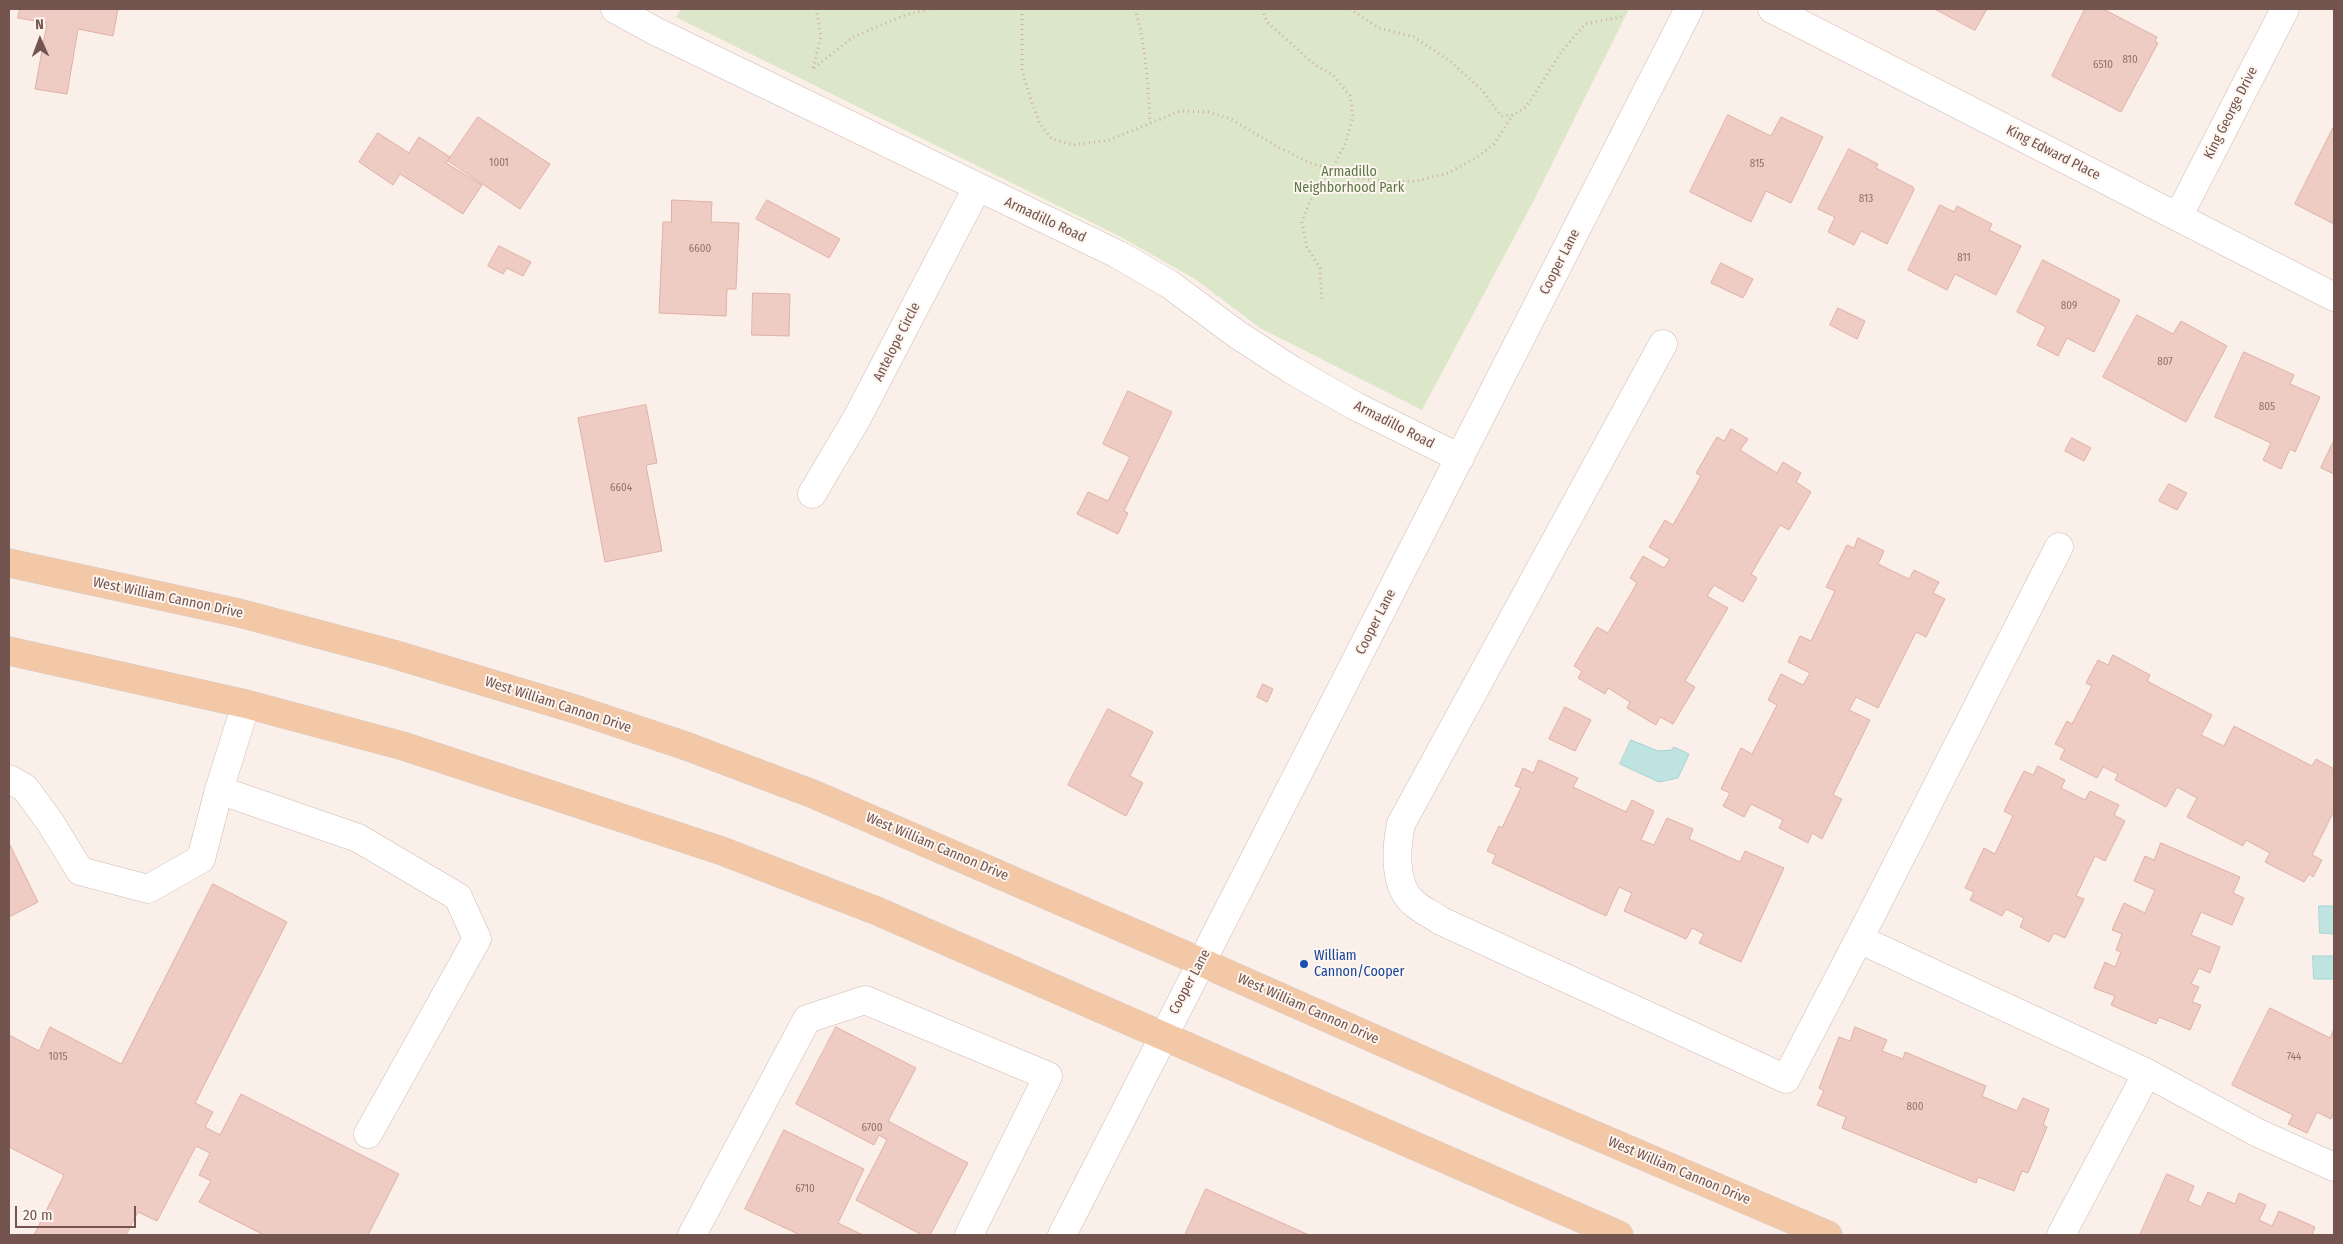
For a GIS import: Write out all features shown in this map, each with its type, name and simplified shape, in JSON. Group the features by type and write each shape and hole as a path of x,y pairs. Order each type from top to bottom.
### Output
{"main road":[{"name":"West William Cannon Drive","path":"9,563 239,613 393,654 576,709 686,746 813,794 1201,962 1508,1098 1828,1235"},
{"path":"9,651 246,704 403,746 722,850 877,911 1163,1034 1619,1235"}],"street":[{"name":"Armadillo Road","path":"615,9 655,31 1117,254 1169,284 1238,335 1292,370 1355,406 1460,458"},
{"name":"Cooper Lane","path":"1062,1235 1163,1034 1689,9"},
{"name":"King Edward Place","path":"1772,9 2334,297"},
{"name":"King George Drive","path":"2178,218 2285,9"},
{"name":"Antelope Circle","path":"812,494 858,418 977,188"},
{"path":"1663,344 1401,824 1397,858 1400,881 1413,904 1441,921 1786,1079 2059,547"},
{"path":"9,779 25,788 50,822 80,871 148,889 201,859 219,790 246,704"},
{"path":"219,790 358,838 458,897 477,939 368,1134"},
{"path":"1859,939 2147,1073 2258,1133 2334,1167"},
{"path":"692,1235 808,1019 865,1000 1048,1076 969,1235"},
{"path":"2061,1235 2147,1073"}],"path":[{"path":"799,101 813,69 821,36 816,9"},
{"path":"813,69 854,36 905,15 929,9"},
{"path":"1022,9 1022,70 1040,124 1052,139 1074,145 1108,140 1180,111 1208,112 1231,119 1276,146 1310,163 1332,168 1357,178 1391,182 1417,181 1448,172 1476,158 1494,144 1513,115 1526,107 1562,51 1585,24 1625,16"},
{"path":"1135,9 1140,26 1147,74 1150,123"},
{"path":"1262,9 1267,22 1315,65 1333,75 1350,96 1353,116 1346,142 1310,202 1302,222 1307,247 1320,268 1322,302"},
{"path":"1350,9 1379,28 1414,37 1451,62 1482,90 1501,116 1513,115"}],"green space":[{"name":"Armadillo Neighborhood Park","path":"681,9 1629,9 1533,202 1422,410 1260,328 1195,279 1119,236 676,17"}],"water":[{"path":"1631,740 1658,751 1672,750 1674,747 1689,754 1678,778 1659,782 1620,764"},
{"path":"2319,906 2334,906 2334,934 2320,933"},
{"path":"2313,956 2334,956 2334,979 2314,979"}],"building":[{"path":"20,9 118,9 113,36 78,29 67,94 35,89 47,23 18,18"},
{"path":"1935,9 1987,9 1975,30"},
{"path":"2085,9 2105,9 2157,37 2155,41 2158,43 2121,112 2052,76"},
{"path":"1728,115 1771,136 1781,117 1823,137 1791,203 1766,191 1751,222 1690,192"},
{"path":"478,117 550,164 520,209 448,161"},
{"path":"2334,126 2334,224 2295,204"},
{"path":"378,133 409,153 419,137 450,157 446,163 482,185 463,214 400,174 393,185 359,162"},
{"path":"1849,149 1878,164 1876,168 1913,187 1914,190 1887,244 1861,231 1854,245 1828,232 1835,217 1818,209"},
{"path":"672,200 712,202 711,222 739,223 736,289 727,289 726,316 659,313 663,222 671,222"},
{"path":"767,200 840,239 829,258 756,219"},
{"path":"1940,205 1954,212 1957,206 1992,224 1989,230 2021,246 1996,295 1955,274 1947,290 1908,270"},
{"path":"499,246 531,262 523,276 507,268 503,274 488,266"},
{"path":"2043,260 2120,300 2094,352 2067,338 2058,356 2037,345 2046,327 2017,312"},
{"path":"1721,263 1753,279 1743,298 1711,283"},
{"path":"753,293 790,294 789,336 752,335"},
{"path":"1838,308 1865,321 1857,339 1830,325"},
{"path":"2137,315 2173,334 2181,321 2227,346 2186,422 2103,377"},
{"path":"2244,352 2294,375 2290,384 2320,397 2295,452 2290,449 2281,469 2263,460 2271,443 2215,417"},
{"path":"1128,391 1172,412 1124,511 1128,513 1118,534 1077,514 1088,492 1108,501 1130,457 1103,444"},
{"path":"646,405 657,463 646,465 662,551 605,562 578,418"},
{"path":"1731,429 1748,439 1740,450 1777,473 1783,462 1801,473 1796,482 1811,492 1789,530 1780,525 1751,574 1757,578 1743,602 1714,585 1707,596 1728,608 1685,681 1695,687 1673,724 1660,717 1656,725 1627,708 1630,702 1608,688 1605,694 1578,678 1582,671 1574,666 1597,627 1608,633 1637,583 1630,578 1643,556 1664,568 1670,559 1649,547 1665,520 1673,525 1701,476 1696,473 1717,437 1724,441"},
{"path":"2072,438 2091,448 2084,461 2065,451"},
{"path":"2334,440 2334,474 2321,468"},
{"path":"2169,484 2187,493 2177,510 2159,501"},
{"path":"1858,538 1884,551 1878,564 1909,579 1914,570 1939,582 1933,593 1945,599 1926,637 1916,632 1878,708 1856,697 1849,710 1870,720 1833,795 1842,799 1822,839 1812,833 1808,843 1779,828 1783,820 1751,804 1744,817 1723,806 1730,793 1721,789 1741,748 1752,754 1777,705 1768,700 1781,674 1803,685 1810,673 1788,662 1800,636 1811,641 1835,591 1826,587 1847,545 1854,548"},
{"path":"2113,655 2150,675 2147,681 2212,715 2201,735 2224,746 2234,726 2312,766 2316,759 2334,769 2334,811 2312,855 2322,860 2313,877 2309,874 2304,882 2265,862 2270,853 2246,840 2243,846 2187,817 2197,798 2177,787 2166,807 2115,780 2118,774 2103,767 2097,778 2060,759 2065,749 2055,744 2067,721 2072,724 2092,686 2086,683 2098,660 2108,665"},
{"path":"1263,684 1273,689 1267,702 1257,697"},
{"path":"1565,707 1591,720 1575,751 1549,739"},
{"path":"1108,709 1153,732 1130,776 1143,783 1126,816 1068,785"},
{"path":"1539,760 1578,778 1573,787 1626,812 1632,800 1654,811 1641,840 1654,845 1667,818 1693,829 1689,839 1740,862 1745,851 1784,868 1741,962 1699,943 1704,934 1692,928 1686,939 1624,911 1632,893 1619,887 1606,916 1492,863 1496,855 1487,851 1499,826 1502,828 1521,788 1515,786 1523,768 1533,773"},
{"path":"2038,766 2065,780 2061,788 2085,800 2090,791 2119,805 2114,815 2125,821 2105,861 2095,856 2076,896 2084,899 2065,938 2054,933 2049,942 2020,927 2024,918 2006,909 2002,916 1970,900 1974,892 1965,888 1984,848 1995,854 2013,816 2004,811 2024,771 2033,775"},
{"path":"9,843 38,902 9,917"},
{"path":"2161,843 2240,877 2233,893 2244,898 2232,925 2201,912 2191,935 2220,947 2210,973 2199,968 2191,984 2199,987 2192,1002 2201,1005 2190,1030 2159,1017 2156,1024 2111,1005 2115,996 2094,988 2105,962 2115,967 2121,952 2116,950 2122,934 2112,930 2124,903 2145,913 2155,890 2134,881 2145,856 2154,860"},
{"path":"213,884 287,922 195,1103 213,1112 205,1127 220,1135 241,1094 399,1174 368,1235 264,1235 199,1202 211,1181 199,1175 210,1153 196,1146 157,1221 138,1212 126,1235 34,1235 64,1175 9,1147 9,1035 39,1051 50,1027 121,1064"},
{"path":"2270,1008 2330,1038 2334,1029 2334,1112 2331,1119 2317,1112 2307,1133 2288,1124 2293,1115 2232,1085"},
{"path":"836,1027 916,1068 888,1121 968,1163 930,1235 922,1235 856,1200 887,1140 879,1135 874,1145 796,1104"},
{"path":"1855,1027 1887,1040 1882,1051 1903,1059 1905,1052 1986,1086 1982,1096 2017,1111 2023,1098 2049,1109 2043,1125 2047,1127 2028,1173 2022,1171 2014,1191 1978,1177 1976,1183 1842,1128 1846,1117 1817,1105 1824,1091 1819,1088 1839,1037 1850,1041"},
{"path":"784,1130 864,1169 838,1223 863,1235 800,1235 745,1209"},
{"path":"2167,1174 2194,1186 2188,1201 2201,1207 2208,1192 2235,1204 2239,1193 2266,1205 2259,1220 2272,1226 2279,1211 2315,1227 2312,1235 2140,1235"},
{"path":"1206,1189 1309,1235 1185,1235"}],"place":[{"name":"William Cannon/Cooper","path":"1304,964"}]}
